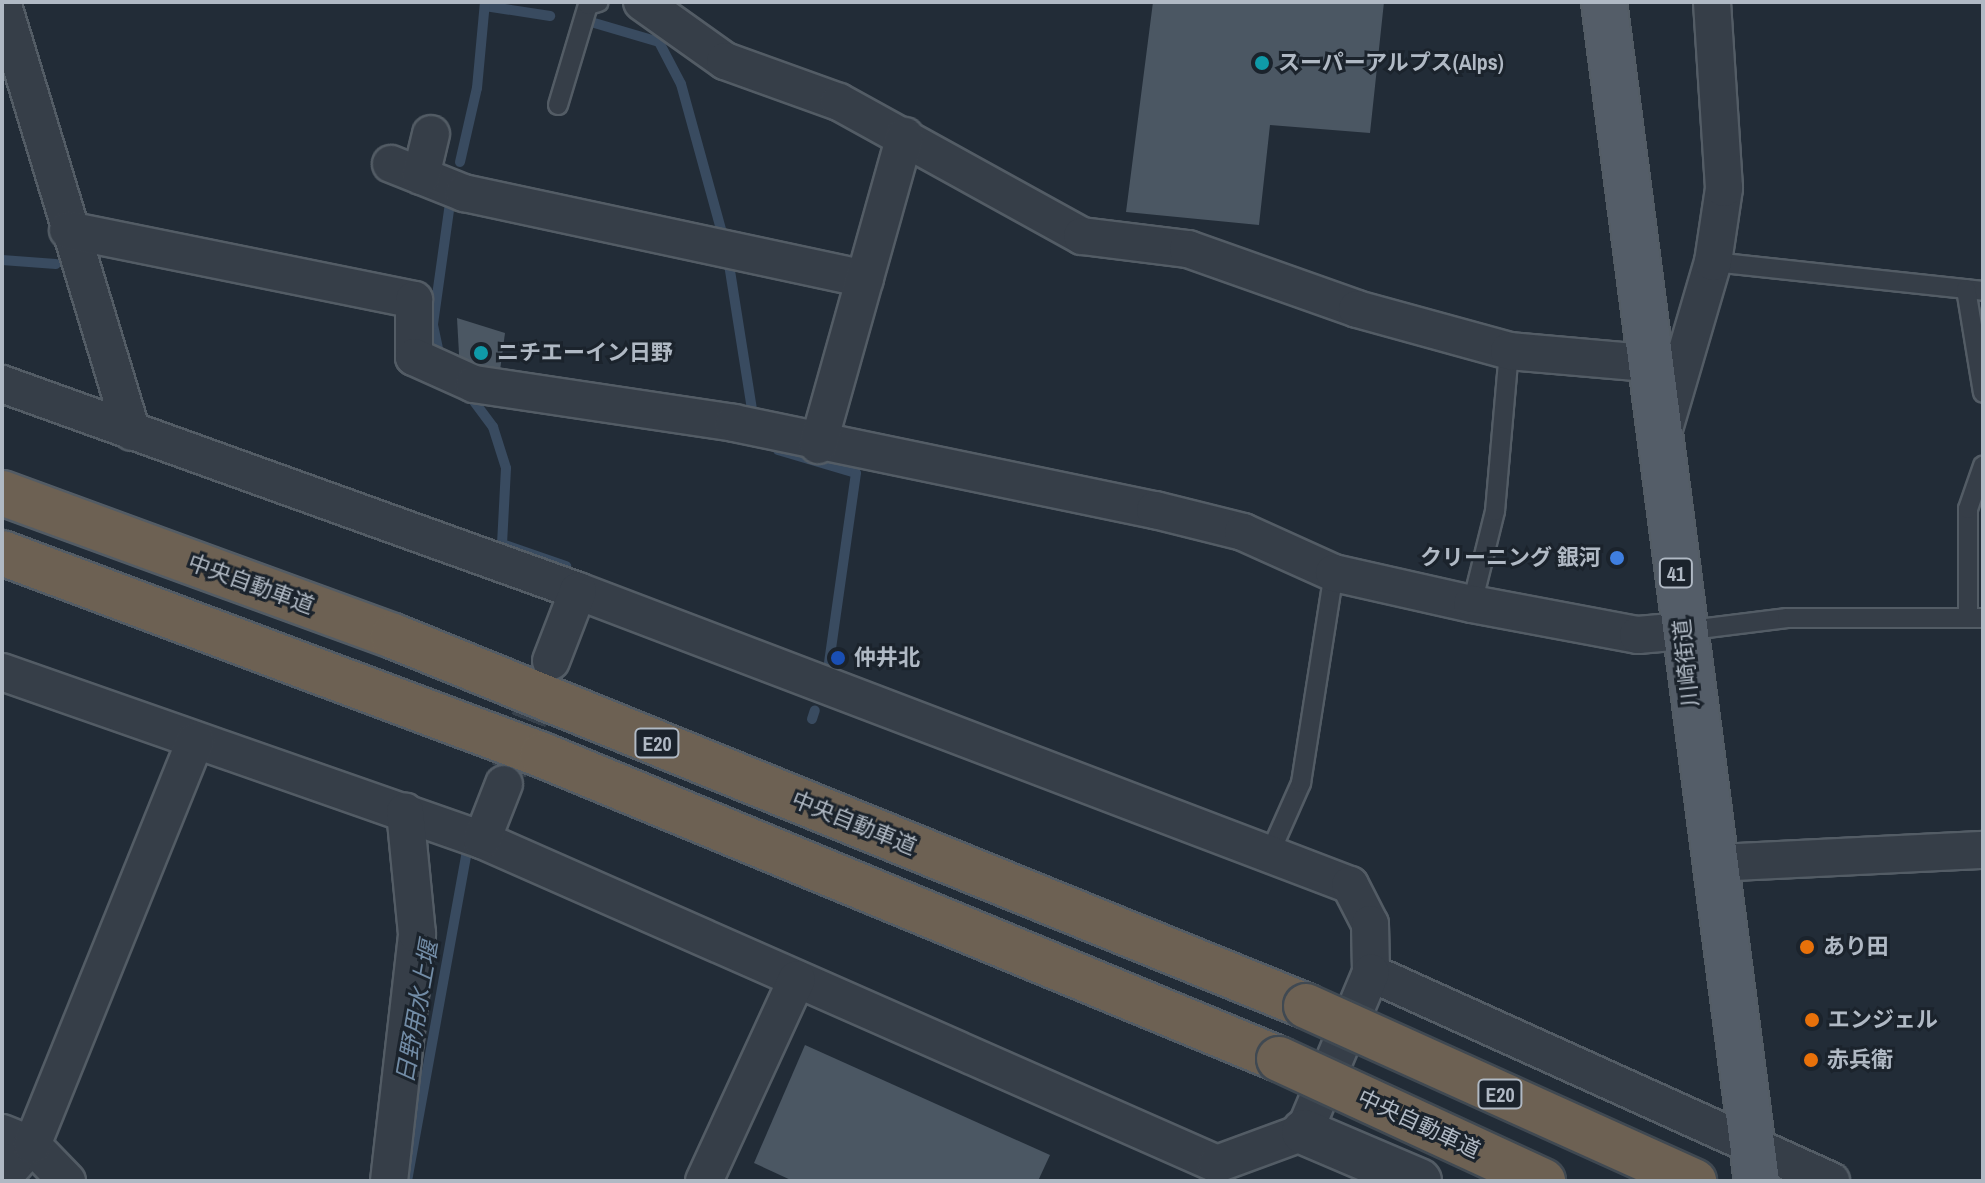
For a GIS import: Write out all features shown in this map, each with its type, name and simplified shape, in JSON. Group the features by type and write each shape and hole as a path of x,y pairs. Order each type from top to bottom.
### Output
{"highway":[{"name":"中央自動車道","path":"2,493 393,636 1306,1006 1694,1181"},
{"name":"中央自動車道","path":"2,553 542,755 1279,1059 1543,1181"}],"main road":[{"name":"川崎街道","path":"1604,2 1647,363 1661,438 1683,631 1755,1162"}],"street":[{"path":"2,2 68,230 132,432"},
{"path":"642,2 725,61 905,136 1082,236 1188,249 1357,309 1509,351 1647,363"},
{"path":"1661,438 1713,262 1724,188 1712,2"},
{"path":"431,134 406,170 464,193 865,279"},
{"path":"818,445 905,136"},
{"path":"68,230 414,300 414,357 437,372 474,384 734,423 818,445 1243,532 1334,573 1472,604 1638,635 1683,631"},
{"path":"2,384 578,591 1350,885 1370,924 1371,973 1304,1132"},
{"path":"551,661 578,591"},
{"path":"2,672 482,840 1217,1164 1304,1132 1419,1181"},
{"path":"2,1178 195,741"},
{"path":"482,840 504,784"},
{"path":"389,1181 417,934 405,812"},
{"path":"1716,863 1983,850"},
{"path":"1371,973 1755,1162 1831,1181"},
{"path":"704,1181 797,979"},
{"path":"17,1139 67,1181"}],"lane":[{"path":"558,105 588,5 599,2"},
{"path":"1713,262 1974,290 1983,393"},
{"path":"1472,604 1495,511 1509,351"},
{"path":"1683,631 1787,618 1976,618 1968,509 1983,466"},
{"path":"1270,853 1301,783 1334,573"}],"building":[{"name":"スーパーアルプス(Alps)","path":"1153,2 1384,2 1370,133 1270,125 1259,225 1126,212"},
{"name":"ニチエーイン日野","path":"457,318 505,333 499,378 460,372"},
{"path":"805,1045 1050,1155 1038,1181 793,1181 754,1163"}],"waterway":[{"name":"日野用水上堰","path":"460,162 477,88 485,2"},
{"path":"485,6 550,16"},
{"path":"591,22 659,42 681,84 723,236"},
{"name":"日野用水上堰","path":"440,358 433,324 451,196"},
{"path":"728,258 753,416"},
{"path":"2,260 56,264"},
{"name":"日野用水上堰","path":"467,392 493,427 506,468 502,544 566,566"},
{"path":"778,450 856,473 827,676"},
{"path":"812,719 815,710"},
{"name":"日野用水上堰","path":"407,1181 467,850"}],"tunnel":[{"path":"509,771 548,670"}],"place":[{"name":"スーパーアルプス(Alps)","path":"1262,63"},
{"name":"ニチエーイン日野","path":"481,353"},
{"name":"クリーニング 銀河","path":"1617,558"},
{"name":"仲井北","path":"838,658"},
{"name":"あり田","path":"1807,947"},
{"name":"エンジェル","path":"1812,1020"},
{"name":"赤兵衛","path":"1811,1060"}]}
